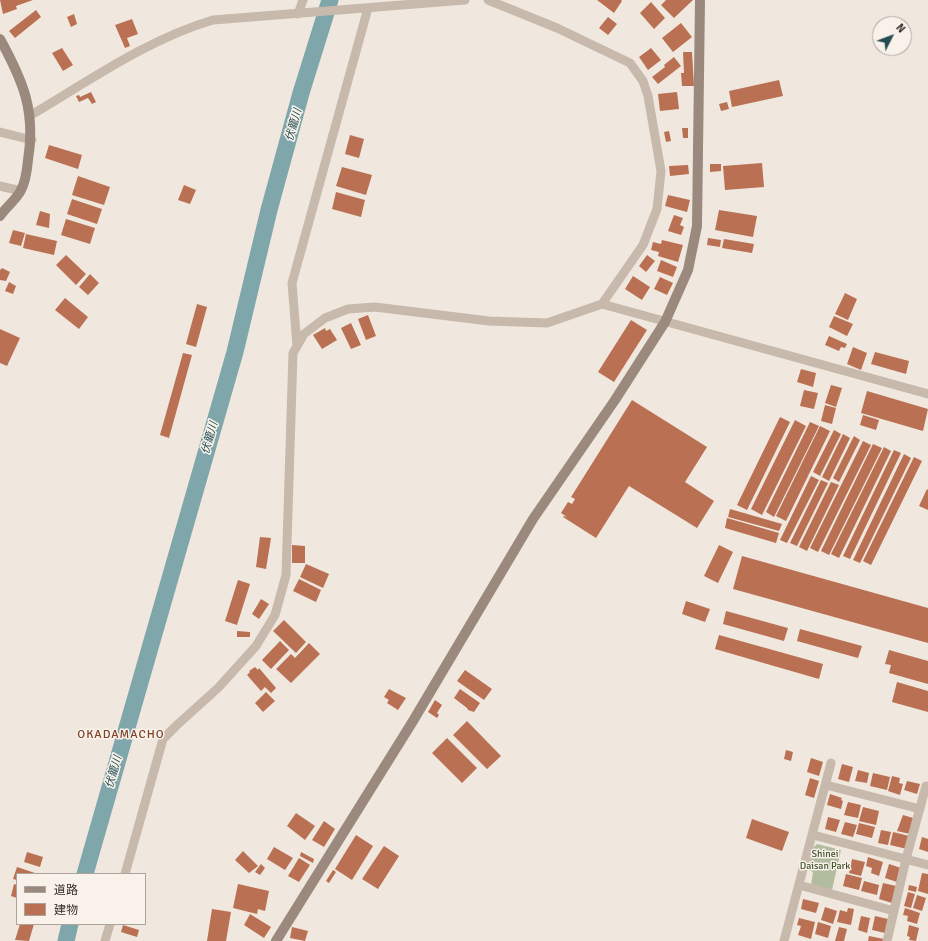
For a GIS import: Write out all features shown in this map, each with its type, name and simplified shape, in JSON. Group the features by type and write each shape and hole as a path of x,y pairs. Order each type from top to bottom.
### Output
{"street":[{"path":"298,14 303,0"},
{"path":"31,115 129,58 188,28 212,20 357,9 431,1 465,0"},
{"path":"488,0 557,28 630,63 643,81 648,96 661,171 657,209 643,245 602,304"},
{"path":"276,941 413,721 533,519 615,400 665,322 688,270 697,226 700,0"},
{"path":"297,346 292,283 368,8"},
{"path":"0,39 16,69 31,115 32,140 26,176 21,191 0,216"},
{"path":"0,132 32,140"},
{"path":"0,186 21,191"},
{"path":"125,873 164,739 177,724 218,688 256,646 275,615 286,575 293,353 304,334 325,318 348,309 374,307 489,321 547,323 602,304 928,394"},
{"path":"787,940 799,885 831,763"},
{"path":"826,786 920,809"},
{"path":"887,941 906,859 926,786"},
{"path":"813,835 928,865"},
{"path":"799,885 894,911"},
{"path":"106,941 110,925"}],"green space":[{"name":"Shinei Daisan Park","path":"817,844 841,850 832,890 811,885 813,872 808,870 813,848"}],"building":[{"path":"0,0 33,0 16,6 17,9 3,14"},
{"path":"597,0 621,0 622,1 614,13"},
{"path":"666,0 693,0 674,18 661,5"},
{"path":"651,2 665,18 654,29 640,13"},
{"path":"36,10 41,17 15,38 9,31"},
{"path":"74,14 77,24 71,27 67,17"},
{"path":"608,17 617,24 608,35 599,28"},
{"path":"132,19 138,34 127,38 130,46 125,48 115,25"},
{"path":"681,23 692,37 673,52 662,38"},
{"path":"62,48 73,65 63,71 52,53"},
{"path":"651,48 661,60 648,70 639,57"},
{"path":"683,52 692,52 694,86 682,86 681,73 684,73"},
{"path":"674,57 681,66 658,84 652,77 665,67 664,65"},
{"path":"779,80 783,96 732,107 729,91"},
{"path":"91,92 96,102 92,104 88,98 79,102 76,96 79,95 80,97"},
{"path":"677,92 679,109 660,111 658,94"},
{"path":"727,102 729,109 721,111 719,104"},
{"path":"682,128 688,128 688,138 683,138"},
{"path":"669,131 671,141 666,142 664,132"},
{"path":"350,135 364,139 359,158 345,154"},
{"path":"49,145 82,155 78,169 45,158"},
{"path":"762,163 764,187 725,190 723,166"},
{"path":"710,164 721,164 721,171 710,172"},
{"path":"688,165 689,174 670,176 669,166"},
{"path":"342,167 372,175 366,195 336,186"},
{"path":"78,176 110,187 104,205 72,195"},
{"path":"184,185 196,190 190,204 178,200"},
{"path":"336,192 365,200 361,217 332,209"},
{"path":"668,195 690,200 687,212 665,206"},
{"path":"72,199 102,209 97,224 67,214"},
{"path":"719,210 757,216 753,237 715,230"},
{"path":"40,211 50,214 49,228 36,225"},
{"path":"674,215 683,218 680,225 684,227 681,235 668,231"},
{"path":"66,219 95,228 90,244 61,235"},
{"path":"13,230 25,233 21,246 9,243"},
{"path":"26,234 57,241 54,255 23,248"},
{"path":"708,238 721,240 720,247 707,245"},
{"path":"724,239 754,244 752,253 722,248"},
{"path":"662,240 683,245 678,262 658,256 659,252 651,250 653,242 661,244"},
{"path":"66,255 86,274 76,285 56,265"},
{"path":"647,255 655,261 646,272 639,266"},
{"path":"661,260 677,267 673,277 657,271"},
{"path":"2,268 10,272 6,281 0,280 0,270"},
{"path":"90,274 99,283 88,295 79,287"},
{"path":"633,276 650,287 642,300 625,289"},
{"path":"660,277 673,283 667,295 654,289"},
{"path":"9,282 16,286 13,294 5,291"},
{"path":"845,293 857,299 848,320 835,314"},
{"path":"65,298 88,317 79,329 55,310"},
{"path":"197,304 207,307 196,347 186,344"},
{"path":"368,315 376,336 366,340 358,319"},
{"path":"834,316 853,324 847,336 829,327"},
{"path":"631,320 647,330 614,382 598,372"},
{"path":"351,323 361,345 351,349 341,328"},
{"path":"325,328 326,331 330,329 337,340 322,349 313,335"},
{"path":"0,329 20,338 7,366 0,363"},
{"path":"829,336 847,344 845,348 841,347 839,351 825,345"},
{"path":"853,347 867,353 861,370 847,364"},
{"path":"875,352 909,361 906,374 871,364"},
{"path":"183,353 192,355 169,438 160,435"},
{"path":"801,369 816,373 813,387 797,382"},
{"path":"831,385 842,388 836,407 825,403"},
{"path":"804,390 818,393 814,409 800,406"},
{"path":"867,391 928,409 923,431 861,413"},
{"path":"632,400 707,447 685,482 714,501 697,528 629,486 596,538 563,517 567,517 561,513 568,502 572,504 575,499 571,497"},
{"path":"825,405 836,408 832,424 821,421"},
{"path":"863,415 879,420 876,430 860,425"},
{"path":"780,417 790,422 747,510 737,505"},
{"path":"795,420 806,426 762,515 751,509"},
{"path":"810,422 819,426 774,517 766,512"},
{"path":"820,426 830,431 786,521 776,516"},
{"path":"834,430 841,434 820,476 813,472"},
{"path":"843,434 850,438 829,481 822,477"},
{"path":"854,436 860,440 839,482 833,478"},
{"path":"863,441 871,445 818,552 810,548"},
{"path":"873,444 882,448 829,555 821,551"},
{"path":"884,447 891,451 839,558 831,554"},
{"path":"894,450 901,453 850,559 843,556"},
{"path":"904,454 911,458 860,563 853,560"},
{"path":"914,457 922,461 871,565 863,561"},
{"path":"811,476 819,480 787,543 780,540"},
{"path":"821,480 828,483 797,546 790,543"},
{"path":"831,482 839,485 807,551 799,547"},
{"path":"927,489 928,490 928,510 919,506"},
{"path":"730,509 782,524 779,531 728,517"},
{"path":"727,518 779,533 776,543 725,528"},
{"path":"260,537 271,538 266,569 256,567"},
{"path":"292,545 305,546 305,563 292,563"},
{"path":"719,545 733,552 718,583 704,576"},
{"path":"742,556 928,608 928,643 733,589"},
{"path":"306,564 329,574 323,588 300,577"},
{"path":"299,579 321,590 316,602 293,591"},
{"path":"238,580 250,584 237,625 225,621"},
{"path":"261,599 269,604 259,619 252,614"},
{"path":"686,601 710,609 705,622 682,614"},
{"path":"726,611 788,628 784,641 723,624"},
{"path":"284,620 306,642 296,653 273,631"},
{"path":"800,629 862,646 858,658 797,641"},
{"path":"237,631 250,632 250,637 237,637"},
{"path":"719,635 823,664 819,679 715,649"},
{"path":"280,641 289,650 271,669 262,660"},
{"path":"309,643 320,654 291,683 276,669 291,654 295,658"},
{"path":"889,650 928,661 928,684 889,673 891,665 885,664"},
{"path":"255,667 258,670 259,668 276,688 271,693 265,687 261,691 247,675 250,672 249,671"},
{"path":"465,670 492,689 484,700 457,681"},
{"path":"897,682 928,691 928,712 892,702"},
{"path":"389,689 406,698 398,710 387,703 389,700 384,697"},
{"path":"460,689 480,703 474,712 468,710 454,698"},
{"path":"266,692 275,701 263,712 255,703"},
{"path":"435,700 442,705 437,713 439,715 437,718 428,712"},
{"path":"467,721 501,756 487,769 453,735"},
{"path":"447,738 477,768 462,783 432,753"},
{"path":"786,750 793,752 791,761 784,759"},
{"path":"811,758 823,762 819,776 807,772"},
{"path":"842,764 853,767 849,782 838,779"},
{"path":"858,770 869,773 867,783 855,781"},
{"path":"873,773 890,777 887,790 870,786"},
{"path":"892,776 900,778 899,783 903,784 900,795 888,791"},
{"path":"810,778 819,781 814,798 805,795"},
{"path":"907,781 920,784 917,794 904,790"},
{"path":"830,794 842,798 841,800 843,801 841,809 827,805"},
{"path":"848,802 861,805 858,818 844,815"},
{"path":"863,807 879,811 876,825 859,821"},
{"path":"296,813 315,826 305,840 287,826"},
{"path":"903,815 913,818 910,834 897,831"},
{"path":"828,817 840,820 836,832 825,829"},
{"path":"752,819 789,832 782,851 746,838"},
{"path":"324,821 335,829 324,847 312,840"},
{"path":"845,822 857,825 853,837 841,834"},
{"path":"859,823 875,827 872,838 856,834"},
{"path":"881,830 891,832 888,845 878,843"},
{"path":"893,832 909,836 907,849 890,845"},
{"path":"356,835 373,846 352,880 335,869"},
{"path":"922,837 928,839 928,852 919,849"},
{"path":"384,846 399,856 378,889 362,879"},
{"path":"274,847 293,858 285,870 267,859"},
{"path":"243,851 258,866 249,873 235,860"},
{"path":"27,852 43,857 40,867 24,862"},
{"path":"301,852 314,859 313,863 300,856"},
{"path":"868,857 883,862 879,876 871,873 872,868 866,866"},
{"path":"299,858 310,865 299,882 288,876"},
{"path":"852,859 865,862 861,876 849,873"},
{"path":"261,864 265,868 260,875 255,872"},
{"path":"889,864 901,868 897,882 885,878"},
{"path":"17,867 35,873 16,873 16,880 13,879"},
{"path":"333,870 336,872 329,883 326,881"},
{"path":"922,873 928,874 928,894 918,891"},
{"path":"846,874 862,878 859,890 843,886"},
{"path":"864,881 879,885 877,895 861,891"},
{"path":"883,883 896,886 892,903 879,899"},
{"path":"14,884 16,885 16,898 11,896"},
{"path":"238,884 269,891 265,911 258,909 257,914 233,908"},
{"path":"909,885 917,887 916,892 908,890"},
{"path":"908,892 915,894 911,908 904,906"},
{"path":"917,895 926,898 922,911 913,908"},
{"path":"803,899 819,903 816,913 801,909"},
{"path":"825,907 837,911 833,924 821,920"},
{"path":"848,908 854,909 851,925 837,922 840,910 847,912"},
{"path":"905,908 920,913 917,924 907,921 908,916 903,915"},
{"path":"212,909 231,912 226,941 207,941"},
{"path":"250,914 271,927 264,938 244,925"},
{"path":"861,916 870,918 867,933 858,930"},
{"path":"875,916 888,919 885,933 872,930"},
{"path":"799,918 815,922 811,939 798,935 801,926 797,925"},
{"path":"818,922 831,926 828,938 815,934"},
{"path":"20,925 34,925 29,941 15,940"},
{"path":"123,925 139,930 137,937 121,932"},
{"path":"909,925 919,928 916,941 909,940 910,937 907,936"},
{"path":"292,927 308,931 305,941 290,938"},
{"path":"839,927 847,929 844,941 835,941"},
{"path":"869,936 884,939 884,941 868,941"}],"waterway":[{"name":"伏籠川","path":"85,873 235,352 269,210 301,93 330,0"},
{"name":"伏籠川","path":"66,941 70,925"}],"district":[{"name":"OKADAMACHO","path":"121,735"}]}
